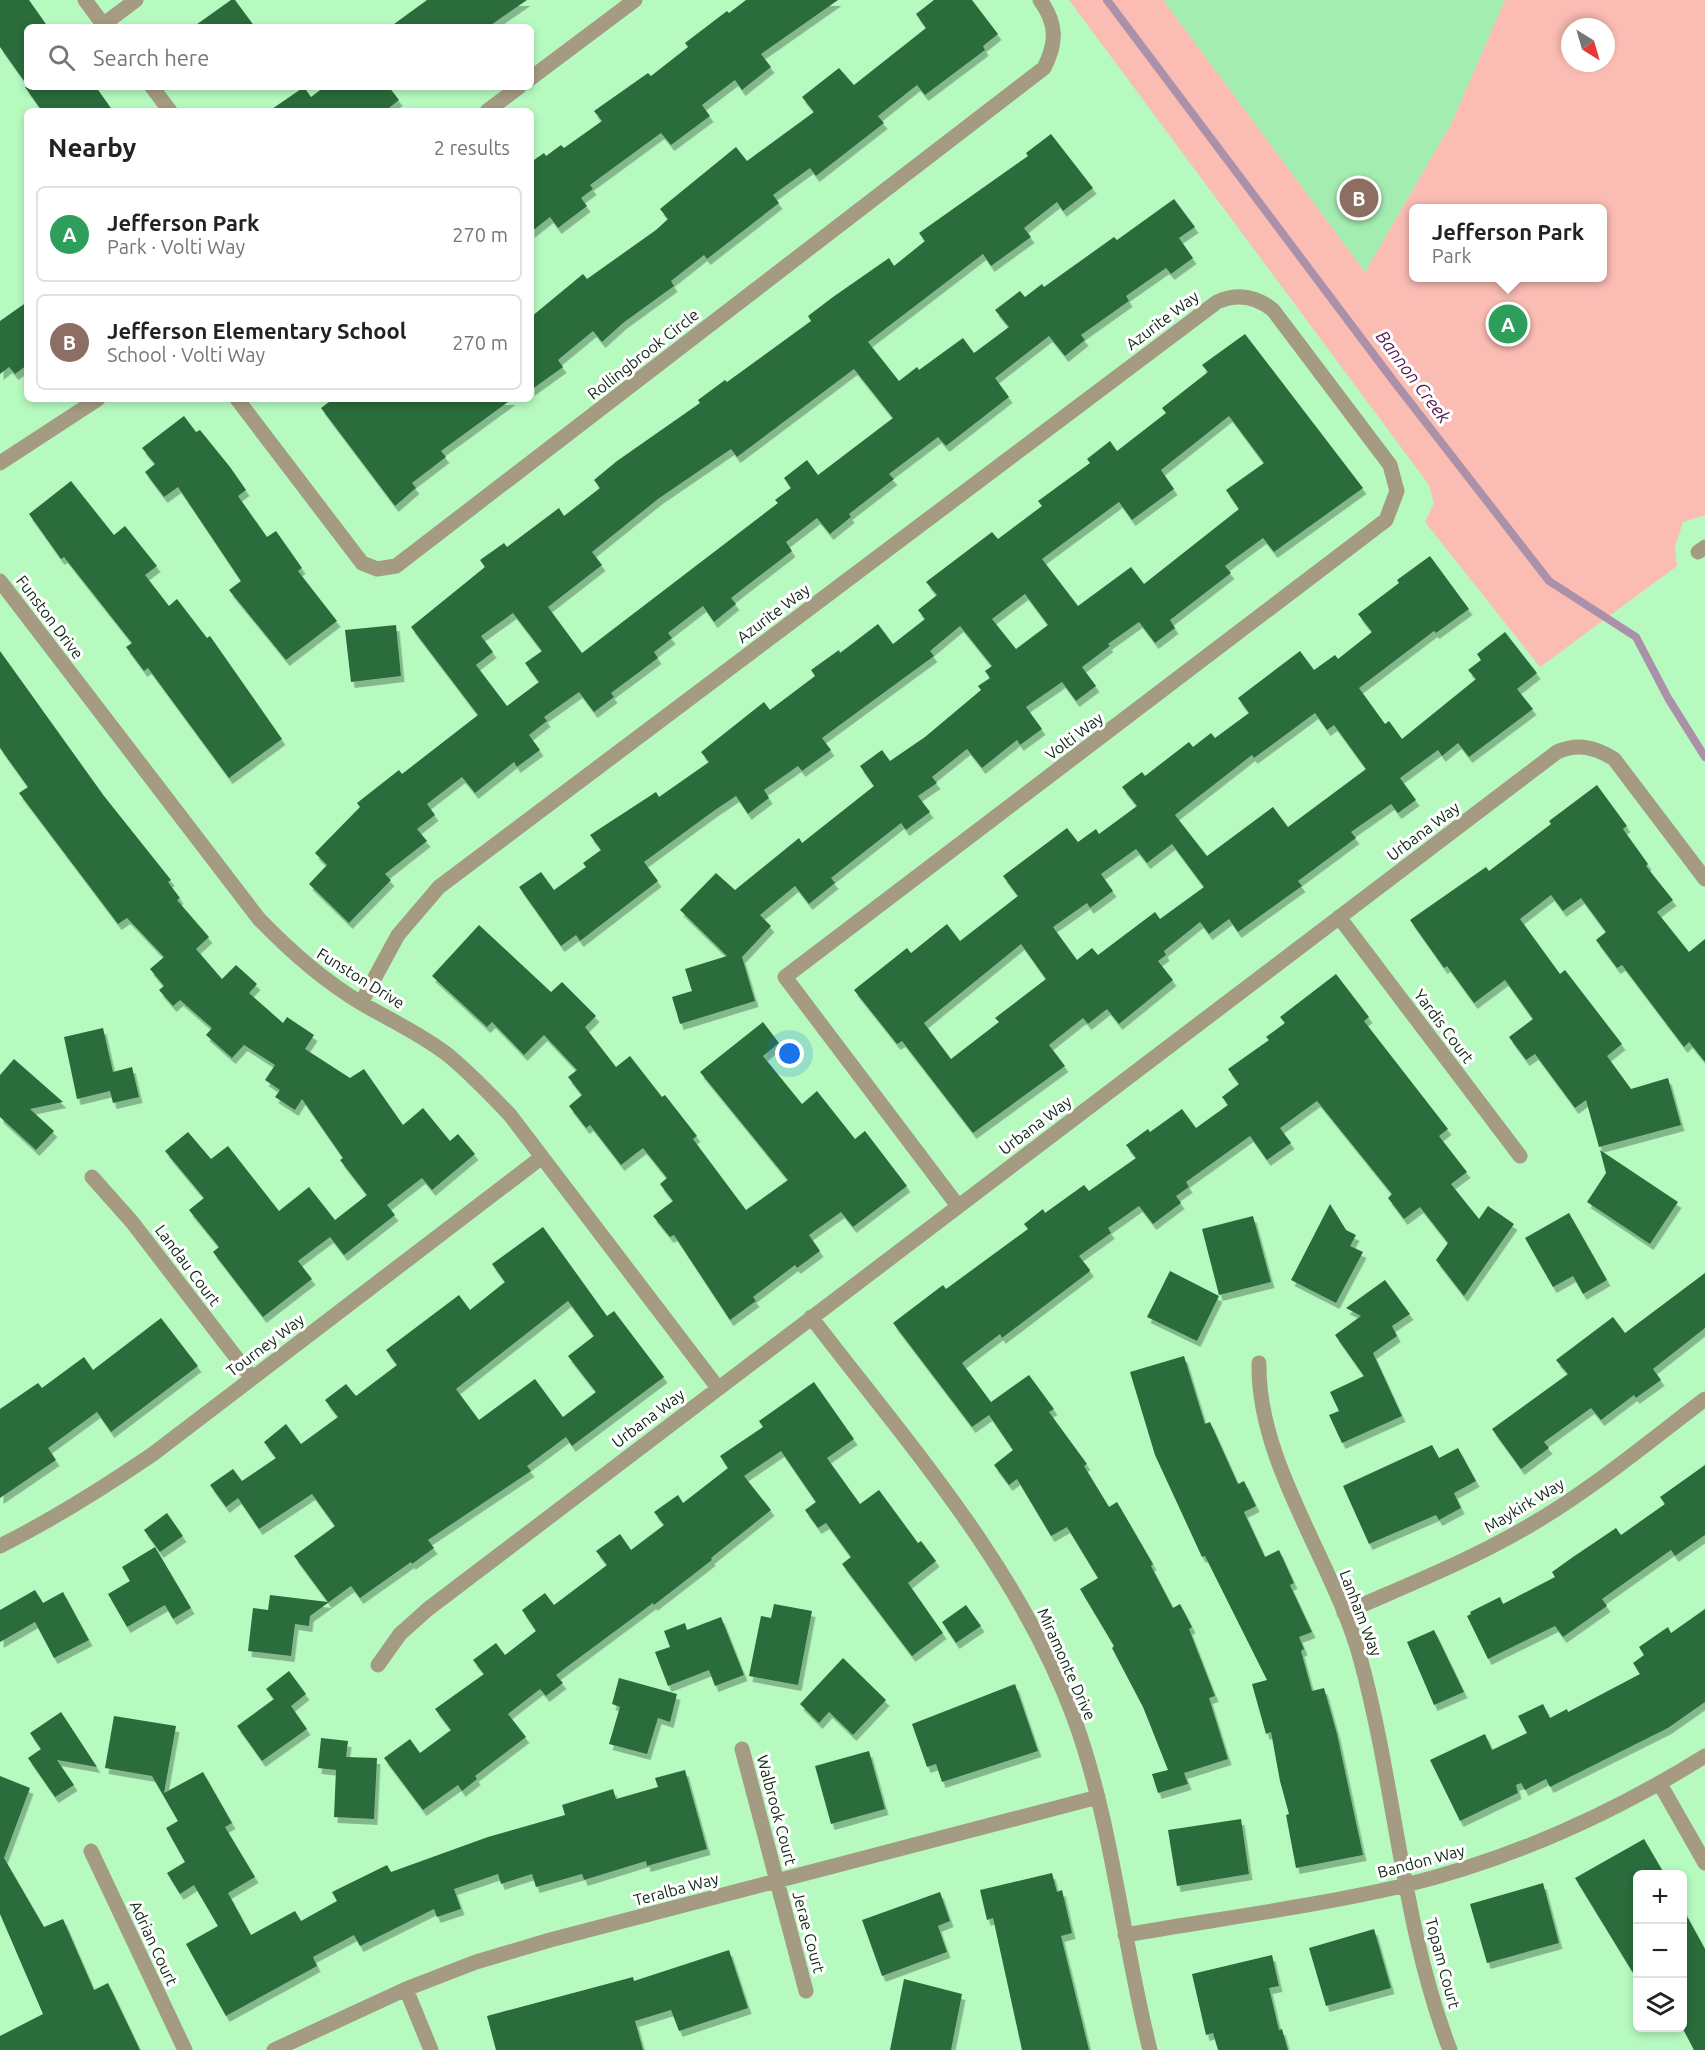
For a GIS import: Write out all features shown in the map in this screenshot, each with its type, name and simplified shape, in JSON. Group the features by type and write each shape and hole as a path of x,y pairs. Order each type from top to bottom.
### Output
{"street":[{"path":"85,0 103,24"},
{"path":"106,24 136,0"},
{"path":"534,76 634,0"},
{"name":"Rollingbrook Circle","path":"239,402 362,563 377,568 396,566 1044,68 1055,42 1054,25 1040,0"},
{"path":"154,90 168,108"},
{"path":"491,108 515,90"},
{"name":"Azurite Way","path":"361,1003 398,935 440,887 1217,302 1236,296 1247,297"},
{"name":"Volti Way","path":"958,1206 786,977 1386,520 1397,491 1390,465 1273,310 1247,297"},
{"path":"0,463 93,402"},
{"name":"Funston Drive","path":"0,582 259,919 299,960 361,1003 411,1030 447,1055 510,1115 718,1388"},
{"name":"Urbana Way","path":"378,1665 400,1635 428,1609 1557,752 1580,746 1601,751 1614,759 1705,879"},
{"name":"Yardis Court","path":"1339,916 1521,1156"},
{"name":"Tourney Way","path":"0,1546 46,1524 97,1493 542,1157"},
{"name":"Landau Court","path":"92,1177 132,1222 252,1378"},
{"name":"Miramonte Drive","path":"811,1317 968,1522 1000,1568 1046,1652 1074,1719 1098,1797 1150,2050"},
{"name":"Lanham Way","path":"1259,1362 1261,1402 1270,1440 1344,1613 1361,1659 1372,1705 1404,1885"},
{"name":"Maykirk Way","path":"1344,1613 1482,1551 1528,1527 1592,1485 1705,1399"},
{"name":"Walbrook Court","path":"742,1749 777,1881"},
{"name":"Bandon Way","path":"1125,1935 1404,1885 1483,1862 1566,1830 1660,1784 1705,1756"},
{"path":"1660,1784 1705,1863"},
{"name":"Teralba Way","path":"274,2050 406,1989 476,1962 550,1940 1098,1797"},
{"name":"Adrian Court","path":"91,1851 185,2050"},
{"name":"Jerae Court","path":"777,1881 806,1991"},
{"name":"Topam Court","path":"1404,1885 1424,1967 1450,2050"},
{"path":"406,1989 431,2050"}],"shaded area":[{"path":"1069,0 1163,0 1365,272 1451,124 1505,0 1705,0 1705,515 1683,522 1675,547 1677,566 1540,667 1425,522 1434,503 1429,485"},
{"path":"1163,0 1505,0 1451,124 1365,272"}],"building":[{"path":"0,0 29,0 46,24 24,24 24,81 0,47"},
{"path":"231,0 235,0 253,24 197,24"},
{"path":"427,0 527,0 492,24 394,24"},
{"path":"746,0 838,0 761,54 771,67 742,90 735,80 702,105 710,116 671,145 661,133 590,185 593,189 581,198 587,206 558,228 550,217 534,230 534,160 544,153 546,156 561,145 564,148 602,121 594,111 648,73 651,76 688,47 685,43 727,11 729,13"},
{"path":"934,0 972,0 998,34 983,46 985,50 925,95 917,85 878,116 884,123 816,176 810,168 773,195 779,203 707,259 704,255 671,281 674,286 623,323 602,342 593,331 558,360 563,367 534,388 534,315 583,274 587,279 656,230 668,219 660,209 736,147 747,161 814,112 802,97 839,68 854,85 926,28 916,14"},
{"path":"27,90 98,90 111,108 40,108"},
{"path":"300,90 306,90 311,97 320,90 391,90 399,100 389,108 273,108"},
{"path":"1051,134 1093,188 1063,211 1057,202 1024,228 1031,237 991,266 983,254 868,342 899,381 917,367 919,370 963,338 974,353 1009,327 995,310 1020,291 1025,297 1042,284 1044,287 1114,237 1117,240 1174,199 1195,227 1179,238 1193,258 1171,274 1166,268 1126,296 1129,301 1081,335 1085,340 1065,356 1049,336 995,378 1009,397 946,446 938,437 889,474 894,479 849,514 851,517 830,534 817,518 786,542 792,551 731,598 736,604 714,622 703,606 668,633 672,638 654,652 658,658 611,693 614,697 594,712 579,692 544,717 547,721 529,735 540,750 517,767 514,762 475,793 462,777 427,804 435,815 417,829 427,841 385,874 391,880 349,923 309,884 327,865 315,853 360,807 357,803 399,770 402,774 478,715 411,627 485,567 480,560 504,543 507,547 559,508 564,516 600,488 594,480 617,461 700,403 698,400 725,380 727,382 811,321 808,316 833,297 889,258 894,266 925,241 919,233 1028,156 1026,153","holes":["854,369 893,418 818,475 807,460 784,478 791,488 775,500 778,503 582,653 548,607 602,565 592,552 658,499 731,449 737,457","513,613 542,651 525,663 539,682 507,706 476,665 493,652 481,636"]},
{"path":"24,304 24,367 15,374 9,367 0,374 0,321"},
{"path":"1245,334 1363,488 1274,552 1263,538 1225,566 1231,573 1170,620 1175,628 1155,643 1139,622 1108,644 1110,646 1082,667 1096,686 1076,701 1062,682 1026,707 1042,729 1020,745 1017,740 982,768 967,749 932,777 937,783 918,796 930,812 906,830 901,823 831,878 835,883 809,904 795,886 760,915 771,926 742,957 755,1001 680,1024 672,997 692,991 685,969 727,956 680,910 716,873 735,890 799,838 802,843 874,786 860,766 882,750 890,761 925,737 981,690 978,686 990,678 985,671 992,666 960,626 930,651 934,656 822,738 831,750 802,771 798,766 764,790 769,798 748,814 736,796 715,810 644,862 658,881 580,941 576,935 561,946 519,887 541,872 554,890 586,867 583,863 601,850 590,835 656,792 659,797 709,762 701,752 764,702 770,710 815,676 811,670 839,650 840,653 878,624 893,644 925,619 918,610 937,595 926,582 992,532 998,539 1042,506 1038,501 1090,463 1087,459 1110,441 1117,451 1166,413 1162,408 1208,372 1202,365","holes":["1229,416 1264,463 1226,490 1239,509 1144,584 1131,567 1078,606 1042,559 1119,502 1132,520 1174,489 1161,470","1025,594 1048,625 1016,649 992,619"]},
{"path":"329,402 508,402 441,451 446,457 412,483 416,488 395,506 321,408"},
{"path":"184,416 196,432 200,430 230,467 246,490 238,496 267,537 276,531 302,568 298,571 337,621 286,660 229,590 241,581 178,487 164,497 145,472 155,464 142,448"},
{"path":"71,481 114,535 125,526 157,566 145,575 169,606 177,599 207,638 210,636 282,739 229,778 148,668 144,671 126,647 132,643 64,557 61,559 29,514"},
{"path":"1430,556 1469,609 1436,633 1434,631 1359,688 1385,724 1389,721 1402,739 1476,679 1468,670 1481,660 1477,654 1505,632 1537,673 1517,689 1533,709 1469,757 1458,743 1442,756 1438,750 1400,778 1416,800 1398,813 1391,804 1351,832 1356,838 1298,881 1302,886 1238,932 1229,919 1209,934 1200,922 1164,951 1166,955 1158,961 1173,980 1119,1024 1107,1009 1088,1024 1083,1018 1049,1045 1065,1066 973,1133 902,1041 897,1044 854,990 907,948 911,953 947,924 960,941 1018,896 1003,876 1067,828 1078,842 1096,829 1099,834 1137,806 1122,787 1142,772 1145,776 1189,742 1193,747 1211,733 1215,738 1249,713 1238,698 1300,651 1314,670 1335,655 1338,659 1372,632 1358,614 1399,583 1397,580","holes":["1315,713 1327,730 1334,725 1366,769 1288,827 1273,807 1207,856 1175,815 1252,755 1254,758","1172,844 1204,887 1160,919 1155,912 1098,955 1092,948 1077,960 1053,927 1087,903 1090,908 1113,891 1101,874 1136,849 1147,863","1021,944 1046,979 995,1018 999,1022 951,1059 924,1023"]},
{"path":"396,625 401,676 351,682 345,630"},
{"path":"0,651 104,796 171,880 168,882 180,898 177,900 209,937 196,949 222,979 236,965 257,984 249,993 283,1023 287,1017 314,1035 305,1049 350,1078 364,1069 403,1125 423,1108 450,1141 458,1134 475,1154 432,1190 422,1178 387,1205 395,1215 344,1255 330,1237 298,1261 312,1279 263,1317 213,1252 219,1247 189,1210 204,1198 165,1151 188,1132 211,1159 228,1146 279,1211 309,1187 335,1220 367,1195 340,1160 343,1158 302,1099 295,1110 275,1097 280,1090 265,1080 275,1065 244,1045 232,1058 206,1035 212,1028 180,1000 173,1006 159,990 164,986 150,969 164,957 127,918 118,924 19,793 28,787 0,748"},
{"path":"1597,785 1627,826 1623,829 1648,864 1646,866 1673,900 1657,912 1689,952 1705,939 1705,1062 1689,1042 1684,1047 1622,965 1617,968 1596,940 1606,932 1581,898 1563,911 1551,895 1520,919 1560,974 1565,970 1622,1044 1607,1056 1631,1089 1668,1078 1681,1125 1599,1147 1586,1100 1575,1108 1535,1054 1526,1060 1509,1037 1533,1019 1505,980 1474,1003 1447,966 1444,968 1410,920 1486,867 1489,871 1551,824 1549,821"},
{"path":"479,925 551,992 562,982 596,1016 585,1027 616,1067 630,1056 662,1097 665,1095 697,1136 693,1139 746,1210 788,1180 700,1072 763,1022 779,1043 763,1056 802,1104 817,1091 855,1139 865,1131 907,1186 853,1227 841,1212 809,1235 820,1251 797,1268 795,1265 753,1297 756,1301 730,1320 674,1235 670,1237 653,1216 673,1201 660,1184 667,1178 643,1148 621,1165 590,1125 586,1128 569,1106 582,1095 568,1077 577,1070 544,1035 524,1055 492,1022 487,1027 432,976"},
{"path":"1336,974 1369,1017 1364,1021 1448,1129 1439,1136 1467,1172 1451,1184 1479,1219 1488,1206 1514,1224 1464,1296 1436,1260 1448,1243 1420,1207 1404,1219 1388,1198 1392,1194 1317,1101 1280,1128 1291,1143 1267,1160 1250,1136 1186,1182 1189,1187 1176,1196 1181,1203 1153,1224 1139,1206 1108,1228 1111,1233 1079,1256 1090,1270 1089,1272 1002,1338 1000,1334 962,1363 991,1402 1029,1375 1054,1409 1049,1412 1087,1464 1084,1466 1109,1507 1117,1502 1153,1564 1151,1566 1173,1608 1180,1604 1192,1627 1189,1629 1215,1696 1209,1698 1228,1759 1184,1773 1188,1784 1158,1793 1152,1774 1168,1770 1143,1707 1112,1648 1114,1646 1080,1589 1098,1578 1067,1527 1051,1536 1017,1479 1009,1485 994,1465 1013,1450 989,1415 972,1427 893,1323 943,1285 946,1289 1028,1229 1024,1224 1043,1209 1045,1213 1084,1185 1089,1191 1136,1158 1126,1145 1148,1129 1150,1132 1182,1109 1196,1128 1228,1105 1222,1097 1239,1084 1228,1069 1269,1040 1266,1037 1285,1023 1280,1017"},
{"path":"103,1028 113,1072 132,1067 139,1097 113,1103 110,1091 77,1099 64,1037"},
{"path":"14,1059 63,1102 30,1109 54,1131 36,1150 0,1117 0,1075"},
{"path":"1600,1150 1678,1202 1650,1244 1587,1202 1606,1173"},
{"path":"1330,1204 1346,1230 1356,1235 1350,1246 1363,1252 1336,1303 1291,1280"},
{"path":"1569,1213 1607,1280 1583,1294 1573,1276 1553,1287 1525,1238"},
{"path":"1253,1216 1271,1282 1219,1295 1202,1229"},
{"path":"543,1227 607,1316 614,1311 664,1377 572,1446 566,1437 527,1466 531,1471 428,1540 434,1548 412,1564 411,1562 360,1598 351,1586 310,1616 309,1626 295,1624 291,1656 248,1651 253,1608 268,1610 270,1595 328,1602 294,1556 335,1526 312,1494 259,1529 238,1498 226,1507 210,1485 233,1469 242,1481 276,1458 264,1442 286,1424 301,1444 338,1417 325,1400 346,1384 356,1396 397,1365 386,1350 459,1295 470,1310 505,1282 492,1264","holes":["568,1301 594,1336 568,1356 596,1392 563,1417 535,1379 479,1420 456,1389"]},
{"path":"1170,1271 1219,1296 1197,1341 1147,1317"},
{"path":"1705,1273 1705,1328 1653,1369 1661,1380 1636,1398 1634,1395 1601,1420 1591,1408 1544,1442 1549,1448 1521,1469 1492,1429 1568,1374 1556,1360 1613,1317 1625,1333"},
{"path":"1385,1280 1410,1314 1392,1326 1397,1336 1373,1353 1402,1416 1342,1443 1329,1415 1339,1411 1330,1392 1364,1376 1335,1335 1361,1316 1346,1308"},
{"path":"161,1318 198,1366 111,1432 97,1412 48,1448 56,1460 0,1498 0,1409 38,1383 42,1388 84,1357 93,1370"},
{"path":"1184,1356 1205,1424 1210,1422 1238,1484 1244,1481 1256,1506 1244,1512 1265,1557 1279,1550 1294,1583 1290,1585 1312,1632 1299,1637 1304,1649 1301,1651 1312,1691 1324,1688 1337,1734 1363,1855 1296,1868 1286,1815 1289,1814 1271,1732 1266,1734 1252,1684 1267,1680 1205,1556 1202,1557 1155,1455 1130,1372"},
{"path":"814,1382 854,1439 827,1458 860,1504 879,1490 918,1543 921,1541 936,1561 908,1583 943,1633 912,1656 842,1564 851,1557 826,1523 818,1528 805,1510 816,1502 781,1451 744,1476 771,1510 654,1605 653,1603 556,1675 563,1683 546,1696 540,1689 508,1714 526,1737 475,1776 477,1779 462,1791 458,1785 423,1810 384,1758 410,1739 420,1753 451,1730 435,1709 484,1674 473,1660 496,1643 505,1655 536,1631 522,1610 545,1593 554,1605 607,1565 596,1551 620,1534 631,1550 664,1525 654,1512 678,1495 683,1503 728,1468 720,1456 763,1427 759,1421"},
{"path":"1432,1445 1439,1458 1458,1448 1476,1481 1454,1493 1461,1508 1439,1520 1436,1515 1369,1544 1343,1486"},
{"path":"1705,1465 1705,1535 1675,1556 1671,1550 1602,1599 1607,1606 1563,1637 1555,1626 1488,1659 1467,1616 1471,1614 1470,1612 1500,1597 1503,1604 1555,1577 1552,1572 1616,1528 1621,1535 1665,1504 1660,1497"},
{"path":"167,1513 183,1536 160,1552 144,1530"},
{"path":"155,1547 191,1608 173,1619 165,1605 127,1627 108,1594 130,1581 122,1567"},
{"path":"35,1590 43,1603 63,1592 89,1640 54,1658 35,1622 0,1642 0,1610"},
{"path":"774,1604 812,1611 798,1685 749,1676 761,1616 771,1618"},
{"path":"966,1605 981,1626 956,1643 942,1622"},
{"path":"1705,1609 1705,1702 1668,1728 1550,1787 1546,1779 1525,1790 1521,1783 1516,1785 1518,1793 1460,1821 1430,1760 1485,1734 1492,1750 1527,1733 1518,1716 1543,1704 1550,1718 1567,1709 1568,1712 1640,1674 1633,1663 1644,1655 1639,1647 1668,1627 1671,1633"},
{"path":"721,1617 744,1675 715,1686 709,1670 668,1686 655,1652 670,1647 664,1631 685,1623 687,1630"},
{"path":"1434,1630 1464,1692 1434,1705 1407,1642"},
{"path":"843,1658 886,1700 853,1735 829,1712 819,1723 800,1704"},
{"path":"289,1671 306,1694 291,1706 307,1729 262,1761 237,1726 274,1699 266,1689"},
{"path":"619,1678 677,1694 670,1722 658,1718 647,1754 609,1744 620,1707 612,1704"},
{"path":"1015,1684 1038,1751 942,1782 936,1764 927,1767 912,1724"},
{"path":"61,1712 97,1767 57,1760 74,1785 55,1797 28,1758 41,1749 30,1733"},
{"path":"114,1716 176,1726 164,1793 203,1772 232,1823 225,1827 255,1877 228,1893 251,1935 295,1911 301,1921 337,1901 332,1892 387,1865 391,1872 488,1837 565,1815 562,1805 613,1789 616,1799 658,1787 655,1778 685,1770 707,1849 647,1866 646,1861 584,1880 582,1874 536,1887 532,1874 501,1884 498,1874 454,1889 461,1909 437,1917 434,1909 360,1946 354,1935 313,1957 317,1966 226,2016 186,1944 218,1926 194,1885 180,1894 167,1873 185,1862 166,1828 178,1821 152,1776 105,1768"},
{"path":"321,1738 348,1741 346,1757 377,1758 374,1819 334,1817 336,1770 318,1768"},
{"path":"869,1751 885,1809 831,1824 815,1766"},
{"path":"0,1776 30,1788 4,1858 44,1927 63,1919 94,1990 108,1983 140,2050 0,2050 0,2036 43,2014 0,1914"},
{"path":"1241,1819 1249,1874 1177,1886 1168,1830"},
{"path":"1644,1839 1662,1870 1633,1870 1633,1973 1575,1878"},
{"path":"1052,1873 1057,1892 1062,1890 1072,1933 1061,1936 1089,2050 1022,2050 993,1918 987,1920 980,1890"},
{"path":"1543,1883 1559,1943 1487,1963 1470,1904"},
{"path":"940,1892 950,1921 938,1926 947,1952 882,1976 862,1920"},
{"path":"1687,1916 1705,1949 1705,2050 1694,2050 1685,2032 1687,2032"},
{"path":"1374,1929 1391,1988 1326,2006 1309,1948"},
{"path":"729,1950 748,2008 679,2031 671,2010 635,2021 643,2050 496,2050 487,2016 633,1977 634,1981"},
{"path":"1272,1955 1279,1986 1269,1988 1279,2030 1282,2029 1288,2050 1218,2050 1213,2033 1206,2035 1192,1974"},
{"path":"904,1979 962,1994 951,2050 890,2050"}],"waterway":[{"name":"Bannon Creek","path":"1107,0 1392,379 1549,581 1636,637 1668,698 1705,757"}],"place":[{"name":"Jefferson Elementary School","path":"1359,198"},
{"name":"Jefferson Park","path":"1508,324"}]}
